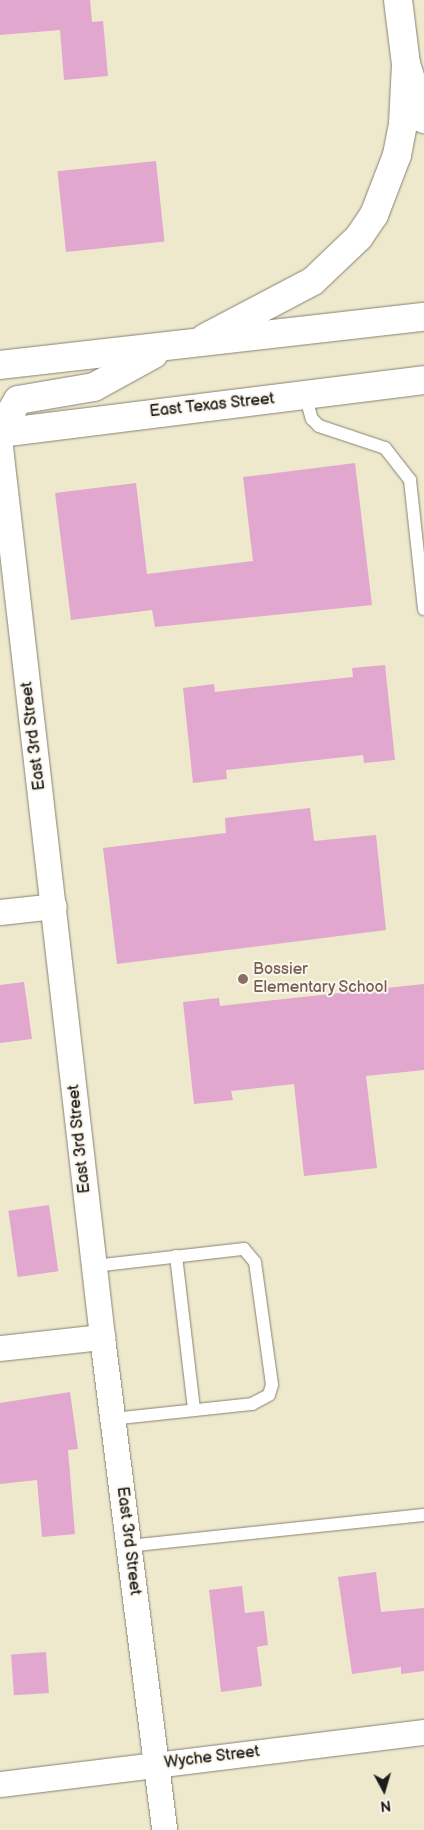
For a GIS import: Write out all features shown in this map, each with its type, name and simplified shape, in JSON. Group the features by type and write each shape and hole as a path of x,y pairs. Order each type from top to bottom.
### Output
{"main road":[{"path":"0,431 18,400 94,387 290,296 331,266 359,237 374,215 396,155 403,124 406,64 398,0"},
{"path":"406,64 424,119"},
{"path":"0,365 177,347 424,317"},
{"name":"East Texas Street","path":"0,431 424,380"}],"street":[{"name":"East 3rd Street","path":"0,447 102,1337 164,1830"},
{"path":"0,912 54,906"},
{"path":"0,1348 102,1337"},
{"name":"Wyche Street","path":"0,1784 424,1732"}],"lane":[{"path":"305,395 312,419 319,426 385,448 400,463 410,480 420,532 424,609"},
{"path":"94,1266 236,1248 250,1255 272,1385 264,1401 112,1419"},
{"path":"176,1256 194,1410"},
{"path":"128,1546 424,1515"}],"building":[{"path":"0,0 90,0 92,22 103,21 108,76 64,80 60,30 0,35"},
{"path":"156,161 164,242 66,252 58,171"},
{"path":"355,463 372,605 155,627 152,610 71,620 55,493 136,483 147,574 253,561 243,477"},
{"path":"385,665 395,760 364,763 363,755 226,770 227,779 193,783 183,688 214,684 215,692 353,677 352,668"},
{"path":"310,808 314,841 376,835 386,930 117,964 103,848 226,833 225,818"},
{"path":"24,982 32,1039 0,1043 0,985"},
{"path":"424,984 424,1070 366,1076 377,1168 304,1176 294,1084 231,1091 233,1100 194,1104 183,1002 219,998 220,1006"},
{"path":"49,1205 58,1271 18,1277 8,1211"},
{"path":"70,1392 78,1449 68,1450 75,1534 42,1537 37,1480 0,1484 0,1403"},
{"path":"376,1572 381,1612 424,1608 424,1671 401,1674 401,1667 352,1674 338,1577"},
{"path":"242,1586 245,1613 264,1611 268,1645 257,1647 262,1686 221,1692 209,1590"},
{"path":"46,1652 49,1693 14,1695 11,1654"}],"place":[{"name":"Bossier Elementary School","path":"243,979"}]}
